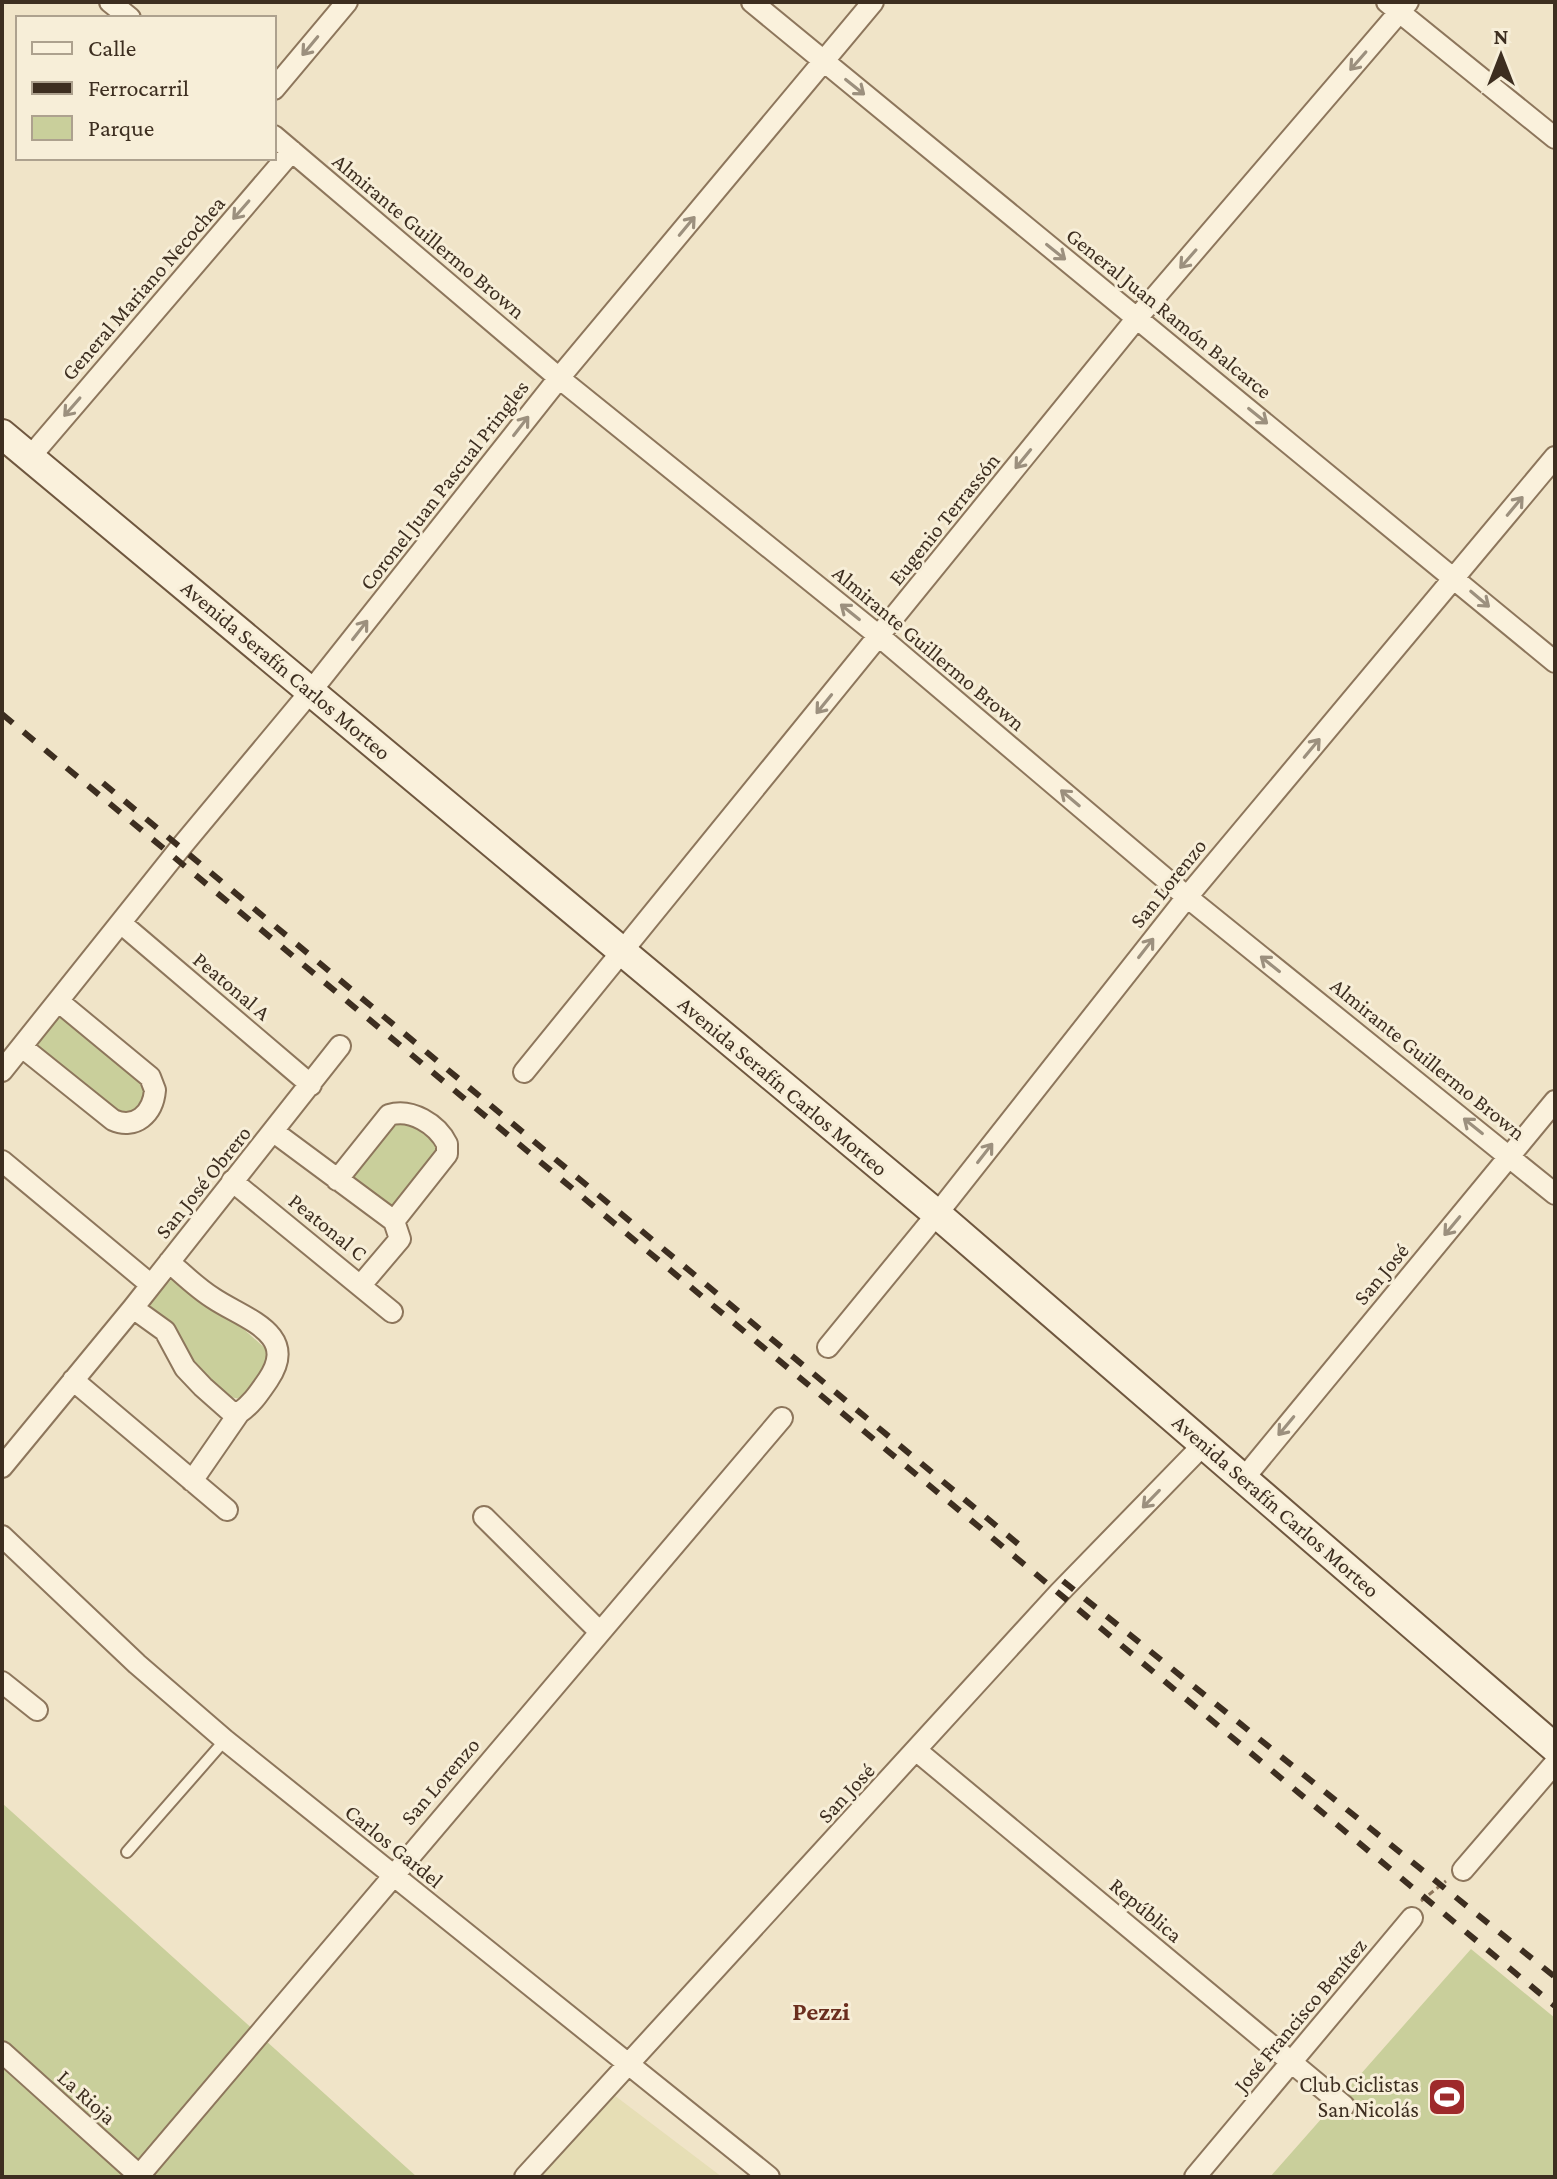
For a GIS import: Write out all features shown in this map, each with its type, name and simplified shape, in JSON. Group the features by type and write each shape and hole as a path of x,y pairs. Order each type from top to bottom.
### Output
{"main road":[{"name":"Avenida Serafín Carlos Morteo","path":"2,434 937,1214 1555,1748"}],"street":[{"path":"110,2 128,16"},
{"path":"276,87 347,2"},
{"name":"General Juan Ramón Balcarce","path":"752,2 1555,662"},
{"name":"Coronel Juan Pascual Pringles","path":"2,1071 311,691 559,378 873,2"},
{"path":"1398,5 1555,138"},
{"name":"Eugenio Terrassón","path":"524,1072 1137,318 1398,5"},
{"name":"Almirante Guillermo Brown","path":"276,138 559,378 879,636 1187,897 1555,1194"},
{"name":"General Mariano Necochea","path":"30,457 292,151"},
{"name":"San Lorenzo","path":"828,1347 1187,897 1555,457"},
{"name":"Peatonal A","path":"122,924 311,1085"},
{"path":"22,1047 124,1126 134,1125 147,1111 155,1090 150,1077 58,1001"},
{"name":"San José Obrero","path":"2,1467 133,1308 340,1046"},
{"name":"San José","path":"1244,1478 1555,1101"},
{"path":"337,1180 389,1115 399,1111 430,1124 442,1135 447,1154 394,1221 400,1239 361,1285"},
{"name":"San José Obrero","path":"274,1132 394,1221"},
{"path":"2,1161 150,1284"},
{"name":"Peatonal C","path":"232,1181 392,1312"},
{"name":"San José Obrero","path":"169,1262 205,1293 249,1317 275,1342 280,1353 276,1368 252,1403 239,1413"},
{"path":"133,1308 165,1331 185,1368 203,1387 229,1410 239,1413 192,1481"},
{"path":"73,1380 227,1510"},
{"name":"San Lorenzo","path":"139,2177 392,1874 782,1418"},
{"name":"San José","path":"525,2177 1059,1593 1205,1443"},
{"path":"484,1517 600,1632"},
{"name":"Carlos Gardel","path":"2,1536 137,1664 225,1740 769,2177"},
{"path":"2,1682 37,1710"},
{"name":"República","path":"917,1751 1344,2106"},
{"path":"1463,1870 1555,1763"},
{"name":"José Francisco Benítez","path":"1195,2177 1412,1918"},
{"name":"La Rioja","path":"2,2052 139,2177"}],"lane":[{"path":"127,1852 225,1740"}],"path":[{"path":"1412,1918 1423,1897 1440,1884"}],"shaded area":[{"path":"610,2092 722,2177 534,2177"}],"green space":[{"path":"61,1015 141,1082 147,1096 138,1107 131,1112 117,1114 33,1048"},
{"path":"407,1119 434,1139 436,1154 393,1210 350,1179 390,1124"},
{"path":"172,1279 207,1307 228,1315 267,1350 265,1373 243,1398 222,1392 212,1383 172,1328 147,1307 148,1301"},
{"path":"2,1803 417,2177 2,2177"},
{"name":"Club Ciclistas San Nicolás","path":"1471,1949 1555,2018 1555,2177 1270,2177"}],"railway":[{"path":"2,714 1555,2006"},
{"path":"103,783 1023,1548"},
{"path":"1063,1581 1555,1977"}],"place":[{"name":"Club Ciclistas San Nicolás","path":"1447,2097"}],"district":[{"name":"Pezzi","path":"821,2011"}]}
